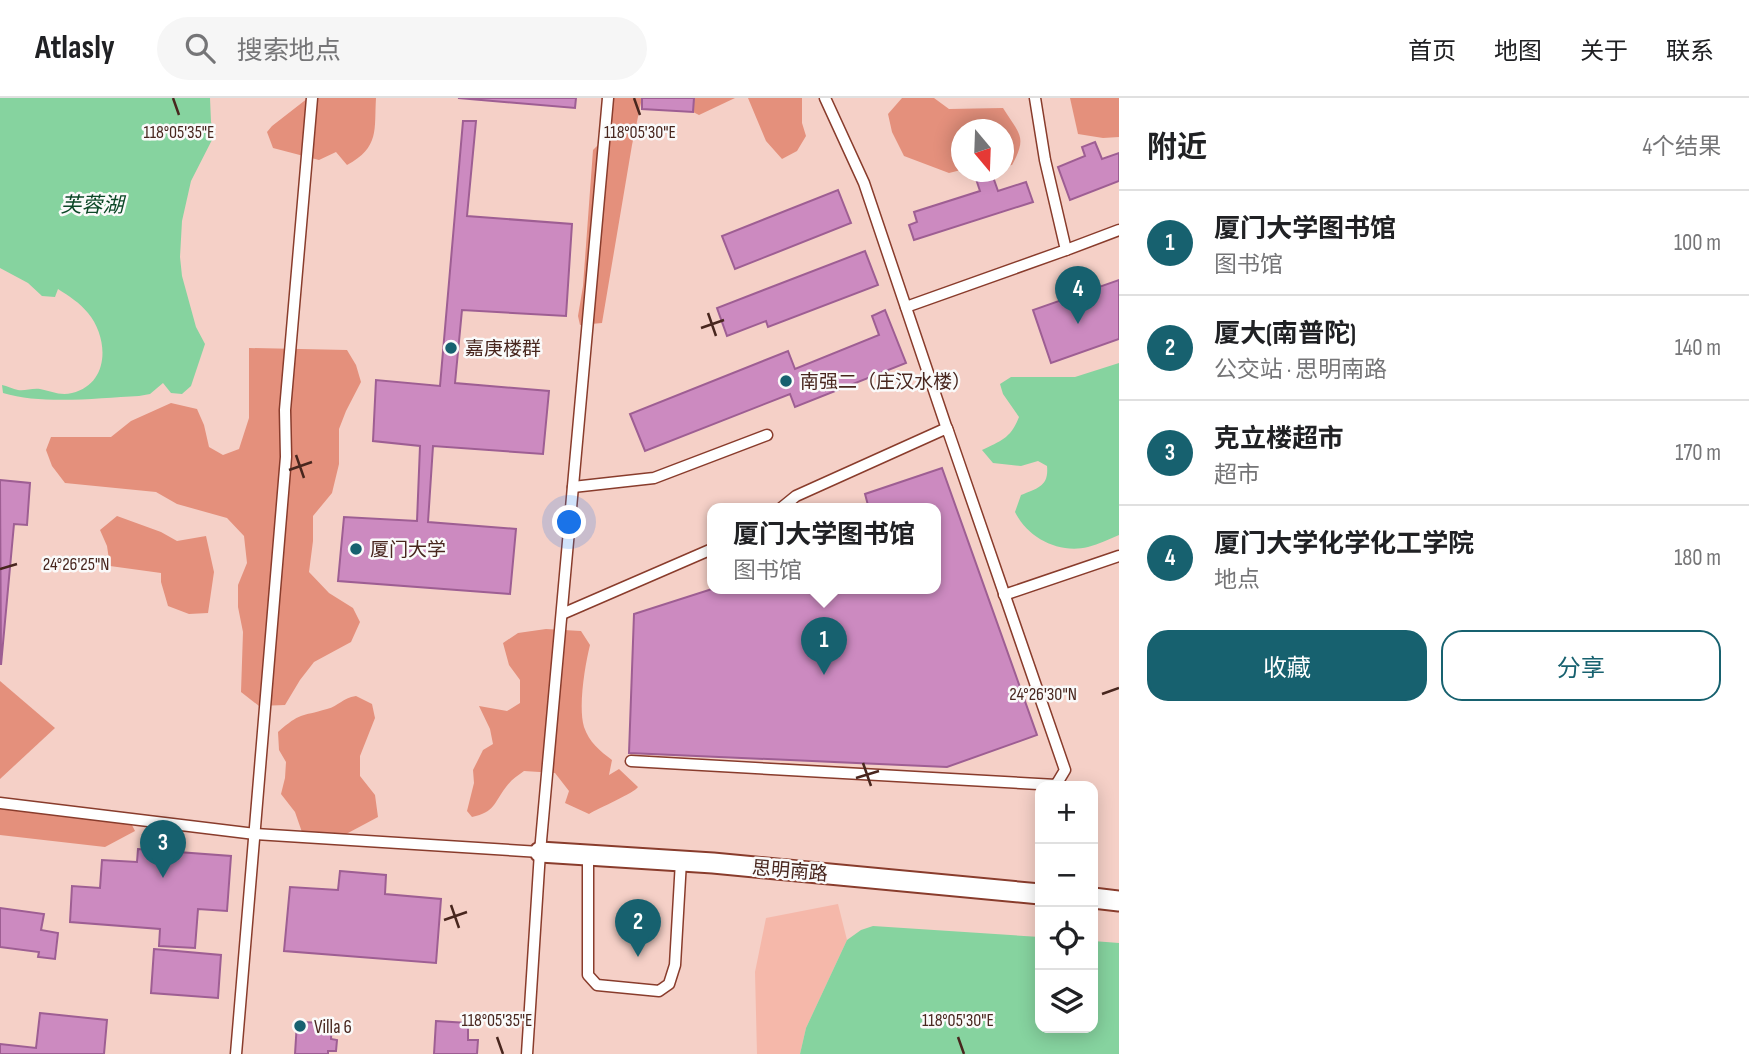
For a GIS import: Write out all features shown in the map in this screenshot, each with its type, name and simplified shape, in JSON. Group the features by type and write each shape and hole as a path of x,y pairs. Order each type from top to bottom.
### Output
{"street":[{"name":"思明南路","path":"540,852 681,861 1035,894"},
{"path":"1098,899 1119,901"}],"lane":[{"path":"236,1054 286,457 285,411 312,98"},
{"path":"527,1054 540,852 608,98"},
{"path":"631,761 1056,785 1065,770 864,183 825,98"},
{"path":"1043,98 1033,98 1066,250"},
{"path":"906,307 1119,230"},
{"path":"787,503 796,496 947,428 948,432"},
{"path":"573,487 654,478 767,435"},
{"path":"562,614 707,550"},
{"path":"1004,595 1119,556"},
{"path":"0,803 255,834 540,852"},
{"path":"588,855 588,975 597,985 659,991 669,984 675,965 681,861"}],"shaded area":[{"path":"308,98 376,98 373,137 358,158 347,165 336,152 319,160 273,148 267,132"},
{"path":"601,98 642,98 602,323 580,325 578,316 583,286 593,150 615,128"},
{"path":"694,98 735,98 699,115 693,112"},
{"path":"748,98 802,98 802,123 806,136 797,151 782,159 766,141"},
{"path":"902,98 934,98 949,109 1003,108 1010,119 951,119 949,173 904,156 892,132 888,114"},
{"path":"1070,98 1119,98 1119,137 1103,138 1078,134"},
{"path":"1014,125 1020,135 1014,161"},
{"path":"249,348 347,350 356,365 361,382 339,429 339,464 332,493 313,516 309,572 329,593 353,608 360,622 351,642 314,662 285,705 259,706 241,692 243,632 238,607 238,585 247,563 244,536 227,518 177,504 156,492 65,483 52,466 46,450 51,437 111,437 131,421 171,403 197,409 209,447 223,455 239,449 249,418"},
{"path":"117,516 161,532 177,541 206,536 214,572 208,613 189,614 168,606 161,573 110,566 107,546 100,530"},
{"path":"546,629 581,631 590,645 582,698 584,727 592,742 612,760 609,775 619,769 638,787 589,814 565,803 569,791 555,773 524,771 514,778 489,810 472,817 467,811 474,783 473,770 483,750 493,744 490,729 479,706 507,711 520,703 520,680 509,665 503,643 518,633"},
{"path":"0,681 55,728 0,779"},
{"path":"356,696 372,704 375,718 360,756 360,776 375,795 378,817 333,841 304,838 295,812 281,794 286,762 279,750 278,732 296,718 331,708"},
{"path":"0,797 6,806 30,812 129,819 135,831 105,847 0,835"},
{"path":"838,904 847,940 806,1028 800,1054 757,1054 755,972 766,918"}],"water":[{"name":"芙蓉湖","path":"0,98 210,98 211,122 215,134 191,181 182,221 180,257 182,276 196,327 205,344 191,386 182,394 171,393 163,383 150,394 139,396 53,400 3,393 2,385 18,390 40,389 63,394 84,388 99,370 102,347 95,323 74,300 58,289 55,297 42,296 28,283 0,268"},
{"path":"1119,363 1119,535 1077,549 1045,542 1028,529 1015,512 1021,495 1044,482 1047,466 1038,461 1021,466 993,463 982,450 1009,434 1019,417 1003,394 1000,384 1011,377 1075,377"},
{"path":"873,926 1035,937 1035,1033 1098,1033 1098,941 1119,943 1119,1054 800,1054 806,1028 847,940 861,930"}],"building":[{"path":"458,98 576,98 575,108"},
{"path":"642,98 694,98 693,112 642,109"},
{"name":"嘉庚楼群","path":"463,121 476,121 467,216 572,224 566,316 462,310 455,383 549,391 543,454 433,446 428,522 516,529 510,594 338,581 344,517 417,521 420,446 373,441 376,380 440,386"},
{"path":"1095,142 1102,159 1119,153 1119,181 1070,200 1058,167 1085,156 1082,147"},
{"path":"977,182 995,182 998,191 1026,182 1033,202 914,240 909,225 917,222 914,212 980,191"},
{"path":"838,190 851,223 735,269 722,236"},
{"path":"865,251 878,285 768,327 766,321 727,336 717,308"},
{"path":"1119,280 1119,339 1051,363 1033,310"},
{"name":"南强二（庄汉水楼）","path":"885,310 906,363 795,407 790,394 645,451 630,414 788,351 795,369 879,335 872,316"},
{"path":"942,468 1037,735 947,767 629,753 634,614 707,591 707,594 941,594 941,503 867,503 865,494"},
{"path":"0,480 30,483 27,525 14,524 1,665"},
{"path":"138,849 231,856 227,911 198,909 195,948 159,946 160,929 70,922 72,886 100,888 102,860 137,862"},
{"path":"340,871 386,875 385,894 441,899 436,963 284,951 290,887 338,890"},
{"path":"0,908 44,914 41,930 58,933 55,959 38,957 39,952 0,947"},
{"path":"154,949 221,955 218,998 151,993"},
{"path":"40,1013 107,1020 104,1054 0,1054 0,1044 36,1048"},
{"path":"436,1021 468,1023 468,1040 478,1040 477,1054 434,1054"},
{"path":"297,1022 332,1023 331,1039 337,1040 336,1051 328,1051 328,1054 295,1054"}],"place":[{"name":"厦门大学化学化工学院","path":"1078,324"},
{"name":"嘉庚楼群","path":"451,348"},
{"name":"南强二（庄汉水楼）","path":"786,381"},
{"name":"厦门大学","path":"356,549"},
{"name":"厦门大学图书馆","path":"824,675"},
{"name":"克立楼超市","path":"163,878"},
{"name":"厦大(南普陀)","path":"638,957"},
{"name":"Villa 6","path":"300,1026"}]}
